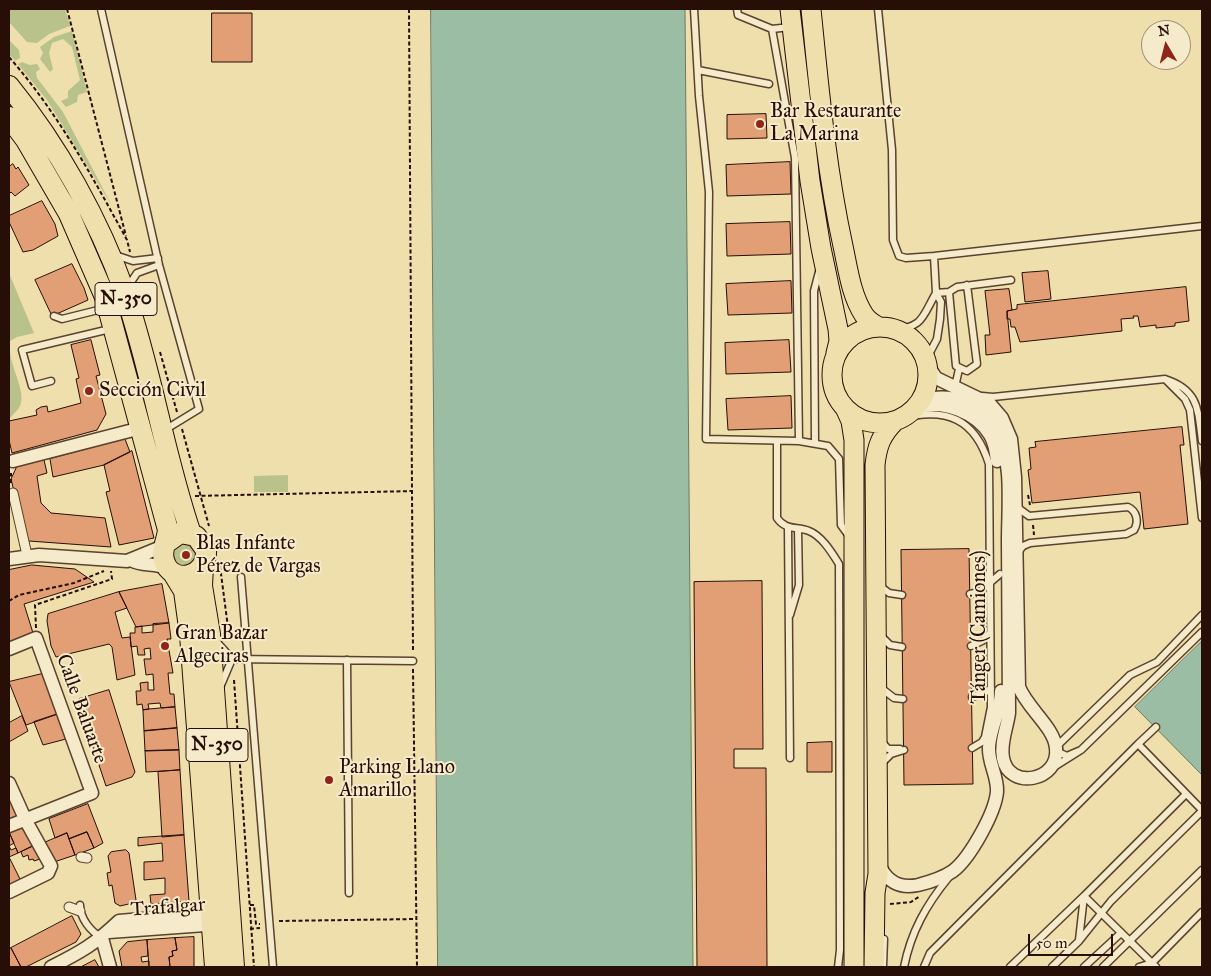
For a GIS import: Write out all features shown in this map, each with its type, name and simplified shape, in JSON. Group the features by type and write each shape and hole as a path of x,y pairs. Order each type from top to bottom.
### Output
{"highway":[{"name":"N-350","path":"9,86 40,127 79,194 108,251 126,296 180,500 191,534 201,540 206,550 202,586 210,634 215,718 217,920 215,967"},
{"name":"N-350","path":"9,117 32,149 69,214 108,307 141,428 168,530 164,559 184,591 190,635 217,920 234,967"},
{"path":"166,544 180,533 191,534"},
{"path":"171,571 190,576 203,566"}],"main road":[{"path":"811,9 832,197 850,282 858,304 870,322 886,328 917,345 926,362 927,387 908,412 882,436 877,449 876,680 878,868 874,893 874,967"},
{"path":"791,18 810,181 823,260 838,329 839,341 831,370 832,387 851,421 854,440 854,967"},
{"path":"836,353 841,345 861,330 886,328"},
{"path":"846,410 869,422 908,412"}],"street":[{"path":"908,412 942,397 974,406 991,420 1002,440 1008,488 1009,693 1008,722 1002,748 1003,759 1009,772 1022,779 1037,778 1051,769 1056,749 1050,734 1028,706 1019,687 1013,450 1007,427 990,404 936,378 926,362"},
{"name":"Tánger (Camiones)","path":"908,412 934,406 961,411 984,426 991,436 998,462 995,579 1001,694 999,713 989,747 997,784 993,810 972,848 954,870"},
{"path":"14,461 141,428"},
{"path":"13,493 28,555"},
{"path":"9,559 28,555 118,561 132,560 140,554 166,544"},
{"path":"132,560 138,564 158,564 171,571"},
{"path":"9,649 36,638"},
{"name":"Calle Baluarte","path":"26,821 92,796 36,638"},
{"path":"9,783 26,821 50,864 51,872 9,892"},
{"path":"9,826 26,821"},
{"path":"878,868 891,882 901,885 923,884 941,878 954,870"},
{"path":"69,907 80,908"},
{"name":"Trafalgar","path":"51,967 87,949 106,935 119,921 129,918 217,920"},
{"path":"106,935 110,967"}],"lane":[{"path":"101,9 158,262 199,409 168,428 164,436"},
{"path":"694,9 709,192 706,439 798,441 828,446 839,460 841,525 855,544"},
{"path":"737,9 738,15 772,28 791,18"},
{"path":"878,9 892,150 893,240 896,252 902,258 1202,226"},
{"path":"772,28 795,158 798,441"},
{"path":"698,70 769,84"},
{"path":"108,251 120,258 133,261 158,262"},
{"path":"926,362 937,339 940,319 941,302 936,294 934,256"},
{"path":"815,443 814,291 823,260"},
{"path":"126,296 133,277 158,262"},
{"path":"936,294 950,292 957,287 1011,280"},
{"path":"950,292 956,366 967,371 976,364 968,285"},
{"path":"886,328 917,324 923,319 936,294"},
{"path":"54,316 62,319 108,307"},
{"path":"51,381 32,386 22,350 114,328"},
{"path":"955,388 960,369"},
{"path":"1165,379 1186,399 1190,410 1202,518"},
{"path":"970,394 993,397 1165,379 1186,389 1193,398 1198,408 1202,441"},
{"path":"777,441 777,518 788,528 809,530 818,537 839,564 840,950 838,967"},
{"path":"1015,501 1019,510 1028,516 1128,507 1136,514 1134,530 1126,534 1030,543 1020,549 1016,558"},
{"path":"788,528 790,758"},
{"path":"788,618 795,604 799,584 798,529"},
{"path":"241,577 273,967"},
{"path":"876,577 884,590 902,595"},
{"path":"970,594 979,592 995,579"},
{"path":"989,747 990,633 995,579"},
{"path":"1081,750 1067,756 1056,749 1130,675 1162,657 1202,615"},
{"path":"876,626 883,639 890,645 902,647"},
{"path":"1051,769 1081,750 1202,632"},
{"path":"971,646 982,641 990,633"},
{"path":"210,634 225,654 232,659 413,661"},
{"path":"215,718 222,678 232,659"},
{"path":"347,660 349,893"},
{"path":"876,680 884,692 894,698 903,699"},
{"path":"972,697 991,688"},
{"path":"988,725 982,742 972,748 983,752 992,766"},
{"path":"924,967 930,953 1156,727"},
{"path":"877,735 888,748 904,750 888,757 877,772"},
{"path":"1052,967 1079,942 1110,901 1202,811 1138,744"},
{"path":"1010,967 1186,794"},
{"path":"878,868 884,894"},
{"name":"Tánger (Camiones)","path":"904,967 908,948 917,924 931,899 954,870"},
{"path":"1103,967 1202,870"},
{"path":"1084,896 1154,965"},
{"path":"1079,942 1084,896"},
{"path":"80,908 87,925 106,935"},
{"path":"1139,967 1154,965 1202,912"},
{"path":"883,967 884,932"},
{"path":"1084,967 1121,932"}],"path":[{"path":"67,9 127,240"},
{"path":"409,9 416,967"},
{"path":"13,493 10,480 14,461"},
{"path":"180,500 200,494 413,491"},
{"path":"9,601 19,595 74,583 111,569 112,579 36,605 36,638"},
{"path":"249,905 254,905 256,924 261,924 261,928 250,929"},
{"path":"269,925 281,920 416,919"}],"shaded area":[{"path":"9,9 65,9 70,26 49,34 37,43 27,42 9,22"},
{"path":"431,9 685,9 693,967 438,967"},
{"path":"72,31 87,92 78,95 77,102 66,107 61,101 68,98 68,91 80,80 72,47 63,39 52,43 49,53 53,69 50,72 40,59 43,53 40,47 54,37"},
{"path":"9,40 19,50 20,58 15,61 9,54"},
{"path":"22,62 30,65 37,64 40,69 36,72 37,78 63,112 112,206 47,100 18,64"},
{"path":"9,273 34,333 17,337 10,341 11,358 22,397 19,407 9,419"},
{"path":"288,475 288,492 254,492 254,476"},
{"path":"185,544 193,547 196,555 193,563 185,566 177,563 174,555 177,547"},
{"path":"1202,641 1202,775 1135,707"}],"building":[{"path":"212,13 252,13 252,62 212,62"},
{"path":"766,114 767,138 727,139 727,115"},
{"path":"790,162 791,194 727,196 726,165"},
{"path":"13,164 16,169 18,167 29,185 15,196 11,192 9,194 9,167"},
{"path":"42,201 55,224 58,236 33,250 23,252 9,222 9,216"},
{"path":"790,222 791,254 727,256 726,224"},
{"path":"72,264 88,300 52,316 35,280"},
{"path":"1048,271 1051,299 1025,302 1022,273"},
{"path":"791,281 792,313 728,315 726,284"},
{"path":"1186,287 1189,321 1175,323 1175,326 1156,328 1156,325 1140,327 1138,316 1133,316 1134,318 1121,319 1122,331 1020,342 1015,327 1011,327 1010,319 1007,319 1007,311 1017,309 1017,305"},
{"path":"1009,289 1012,310 1007,311 1011,352 986,355 985,335 990,335 985,291"},
{"name":"Sección Civil","path":"91,340 100,375 96,376 106,414 97,430 12,453 9,440 9,421 37,415 36,410 41,407 47,406 48,412 81,403 76,379 79,378 71,345"},
{"path":"789,340 791,372 726,374 725,343"},
{"path":"791,396 792,428 728,430 726,399"},
{"path":"1182,427 1184,445 1180,445 1188,524 1144,529 1140,492 1032,503 1028,470 1031,469 1029,448 1036,447 1035,442"},
{"path":"125,439 130,452 104,465 53,477 50,459"},
{"path":"132,451 154,538 119,545 106,492 110,491 104,465"},
{"path":"44,460 47,473 37,476 41,503 51,513 105,518 111,547 29,541 25,538 11,479 17,466"},
{"path":"969,549 973,784 904,785 901,550"},
{"path":"32,565 75,569 94,582 24,604 33,633 9,643 9,570"},
{"path":"762,581 763,749 734,749 734,768 766,768 767,967 697,967 694,582"},
{"path":"162,584 169,623 136,627 119,592"},
{"path":"119,592 127,608 115,612 122,638 130,637 135,675 117,680 112,647 109,644 56,657 51,646 47,621 48,614"},
{"path":"169,623 171,639 167,639 173,673 168,673 170,694 174,694 175,707 161,708 160,703 148,704 149,709 143,710 142,704 137,705 136,691 141,691 140,683 148,682 148,690 154,690 153,674 146,675 144,659 151,659 150,648 144,649 145,655 138,655 137,646 131,647 130,633 135,633 135,627 142,626 142,633 153,632 153,624"},
{"path":"42,674 58,714 26,725 9,682"},
{"path":"109,690 135,772 132,777 106,786 78,702 79,699"},
{"path":"175,707 177,728 144,731 143,710"},
{"path":"58,714 66,739 43,745 34,722"},
{"path":"22,716 28,731 9,742 9,723"},
{"path":"177,728 179,750 145,751 144,731"},
{"path":"832,742 832,772 807,772 807,743"},
{"path":"179,750 180,770 146,772 145,751"},
{"path":"180,770 184,835 162,837 158,772"},
{"path":"11,801 18,817 9,821 9,802"},
{"path":"88,804 103,843 94,848 87,832 69,839 67,833 55,838 49,819"},
{"path":"24,827 33,846 18,853 9,832"},
{"path":"9,832 14,843 9,846"},
{"path":"87,832 94,848 75,855 69,839"},
{"path":"67,833 75,855 54,862 44,843"},
{"path":"184,835 189,901 151,904 150,895 165,894 165,878 144,880 144,862 163,861 162,843 138,846 138,838"},
{"path":"9,846 11,850 16,848 18,853 9,857"},
{"path":"33,846 40,859 34,861 33,859 29,860 28,855 23,857 21,852"},
{"path":"126,850 129,853 136,900 133,903 120,906 115,903 112,885 109,886 107,873 111,872 108,856 111,852"},
{"path":"9,857 20,879 10,885 9,883"},
{"path":"72,916 81,934 76,942 26,967 21,967 11,948"},
{"path":"194,937 194,967 170,967 169,957 173,956 172,951 177,950 175,938"},
{"path":"175,938 177,950 172,951 173,956 169,957 170,967 149,967 147,940"},
{"path":"147,940 148,956 141,957 142,962 149,961 149,967 122,967 119,951 127,942"},
{"path":"11,948 21,967 9,967 9,950"},
{"path":"95,960 99,967 81,967"}],"place":[{"name":"Bar Restaurante La Marina","path":"760,124"},
{"name":"Sección Civil","path":"89,391"},
{"name":"Blas Infante Pérez de Vargas","path":"186,555"},
{"name":"Gran Bazar Algeciras","path":"165,646"},
{"name":"Parking Llano Amarillo","path":"329,780"}]}
